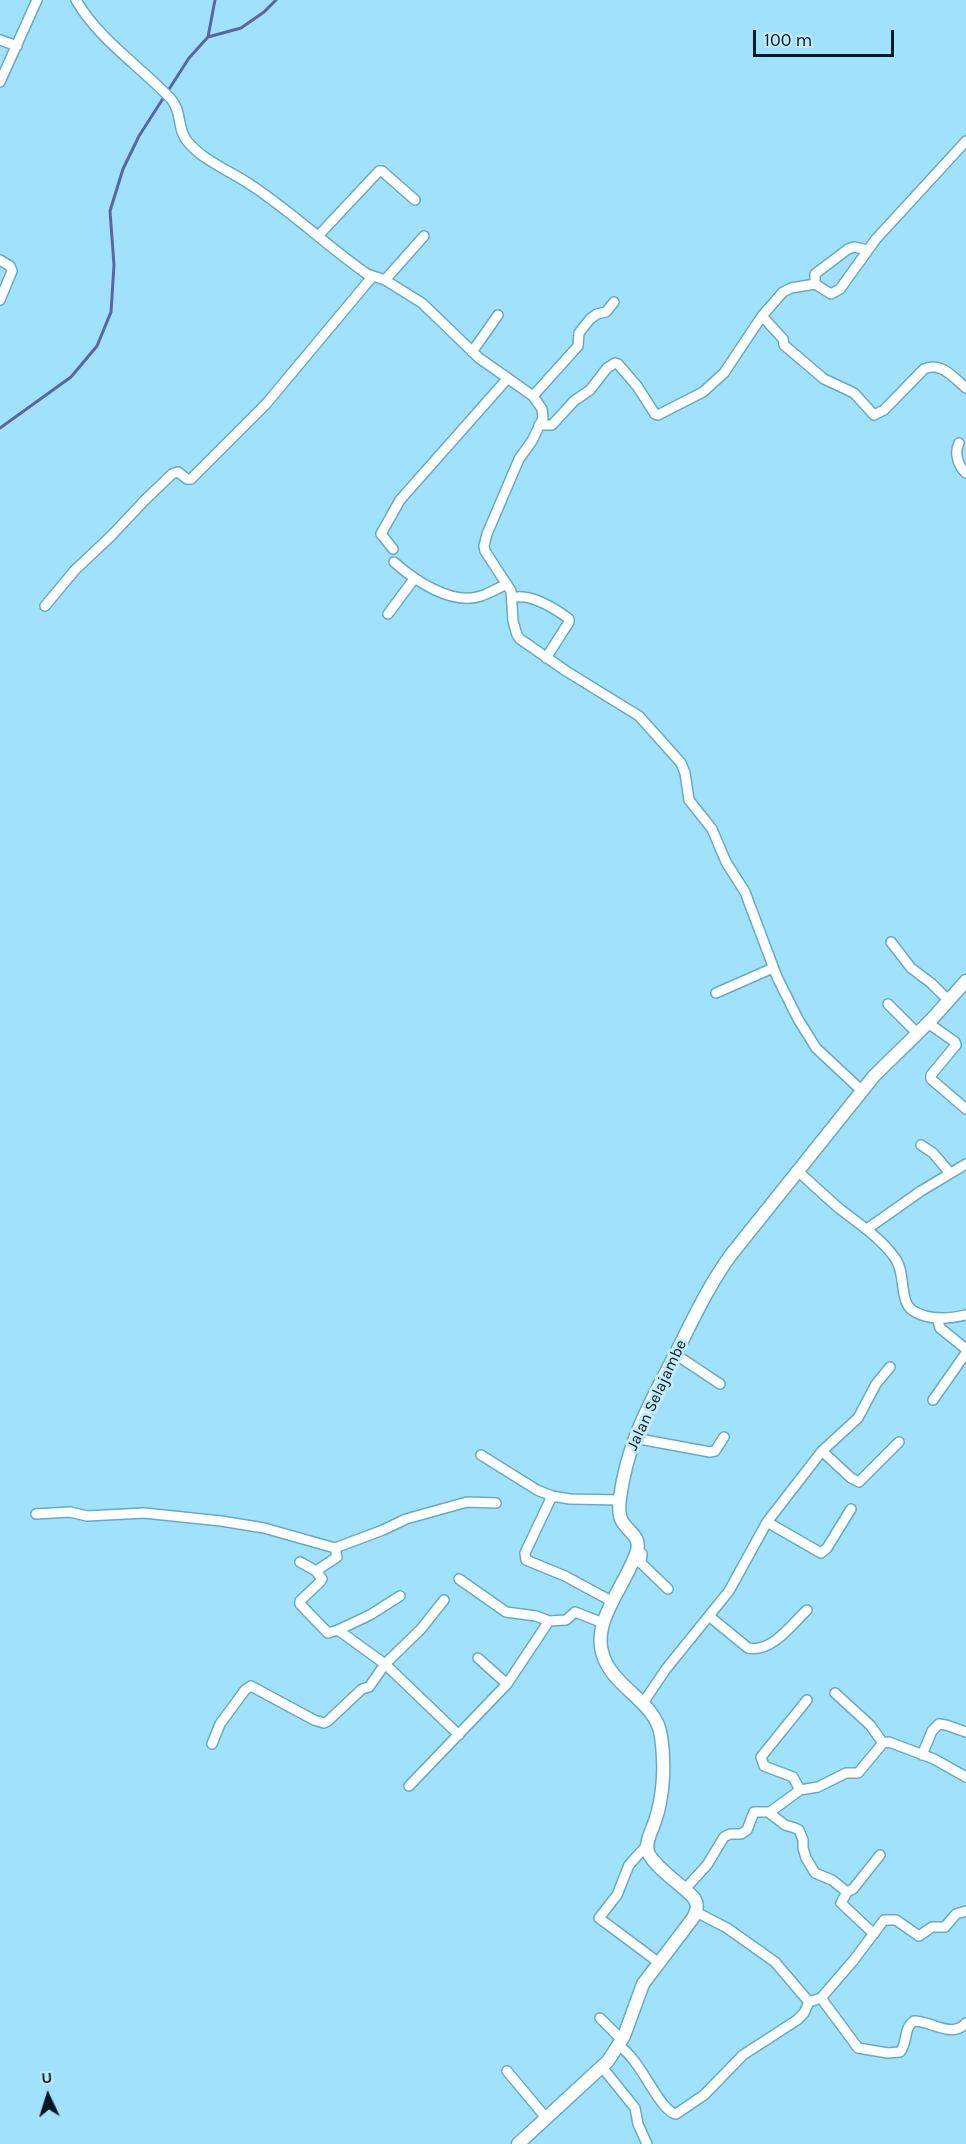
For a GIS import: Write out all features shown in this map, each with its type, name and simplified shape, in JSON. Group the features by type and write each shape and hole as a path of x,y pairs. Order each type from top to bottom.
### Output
{"street":[{"path":"0,82 37,0"},
{"path":"76,0 102,34 173,101 178,112 182,133 191,145 214,163 251,185 363,272 386,280 422,303 472,352 496,372 532,396 543,412 543,418 532,441 519,459 485,541 488,557 507,584 512,598 513,621 517,635 526,645 639,716 681,763 686,772 689,800 712,828 726,862 745,891 787,1000 816,1048 861,1090"},
{"path":"0,40 17,46"},
{"path":"539,425 552,425 574,401 590,390 607,368 615,363 624,370 658,416 703,392 724,373 762,316 783,292 791,288 815,284 829,293 835,293 840,289 868,250 966,141"},
{"path":"318,236 381,171 415,200"},
{"path":"386,280 424,236"},
{"path":"815,284 816,274 821,268 848,249 854,247 868,250"},
{"path":"0,260 10,266 12,271 0,300"},
{"path":"45,606 75,570 172,474 178,472 187,479 191,479 256,415 337,322 372,277"},
{"path":"532,396 578,346 579,333 590,319 606,312 614,302"},
{"path":"472,352 498,315"},
{"path":"762,316 783,339 787,347 824,379 854,393 874,415 884,410 929,366 941,367 966,388"},
{"path":"393,549 381,534 400,500 508,378"},
{"path":"959,443 957,452 960,468 966,473"},
{"path":"394,562 414,579 442,593 469,598 480,597 507,584"},
{"path":"388,614 414,579"},
{"path":"512,598 519,596 531,599 569,619 546,658"},
{"path":"891,942 911,968 932,983 948,1000"},
{"path":"716,993 773,968"},
{"name":"Jalan Selajambe","path":"637,1549 637,1540 620,1517 625,1467 633,1438 709,1288 723,1266 799,1172 861,1090 966,981"},
{"path":"888,1004 916,1034"},
{"path":"928,1023 956,1045 931,1075 931,1079 966,1109"},
{"path":"921,1145 933,1153 950,1173"},
{"path":"867,1229 921,1191 966,1164"},
{"path":"799,1172 867,1229 897,1260 903,1277 905,1300 909,1307 924,1316 937,1318 966,1315"},
{"path":"933,1400 966,1351 940,1328 937,1318"},
{"path":"675,1354 720,1384"},
{"path":"643,1703 666,1669 729,1591 767,1522 822,1451 858,1418 876,1384 890,1367"},
{"path":"633,1438 710,1452 716,1451 724,1437"},
{"path":"822,1451 851,1478 859,1482 899,1442"},
{"path":"481,1455 537,1490 552,1496 570,1499 620,1500"},
{"path":"552,1496 525,1553 526,1560 565,1576 613,1602"},
{"path":"36,1514 70,1512 87,1516 144,1513 221,1521 264,1528 335,1548 424,1514 467,1502 496,1503"},
{"path":"767,1522 821,1553 827,1548 851,1509"},
{"path":"316,1571 337,1557 335,1548"},
{"path":"658,1962 599,1918 617,1895 629,1865 647,1845 658,1813 662,1749 658,1724 643,1703 622,1685 604,1658 600,1639 603,1623 637,1549 642,1554 640,1562 642,1565 668,1589"},
{"path":"300,1562 316,1571 321,1580 303,1596 300,1603 326,1632 338,1630 370,1615 400,1596"},
{"path":"459,1579 506,1612 536,1616 549,1621 566,1620 575,1612 603,1623"},
{"path":"212,1744 220,1724 248,1687 254,1687 301,1714 324,1723 362,1689 369,1687 385,1664 421,1629 444,1600"},
{"path":"709,1616 748,1648 753,1649 768,1646 807,1610"},
{"path":"409,1786 507,1684 549,1621"},
{"path":"338,1630 385,1664 459,1734"},
{"path":"478,1658 507,1684"},
{"path":"835,1693 870,1725 883,1743"},
{"path":"800,1790 793,1777 764,1766 761,1757 807,1700"},
{"path":"922,1755 932,1731 939,1724 966,1732"},
{"path":"685,1889 707,1864 724,1837 730,1834 741,1834 747,1830 754,1812 768,1812 800,1790 818,1787 849,1772 858,1773 883,1743 889,1742 934,1759 966,1777"},
{"path":"768,1812 785,1825 799,1830 803,1840 802,1848 815,1873 832,1880 847,1892"},
{"path":"518,2144 602,2067 620,2043 640,1989 696,1912 696,1902 654,1860 647,1845"},
{"path":"874,1934 841,1903 847,1892 853,1889 880,1855"},
{"path":"600,2018 633,2057 662,2103 676,2115 704,2095 743,2055 797,2020 804,2013 809,2002 821,1998 884,1920 887,1918 896,1920 917,1936 922,1936 933,1927 945,1926 956,1914 966,1911"},
{"path":"696,1912 717,1921 775,1962 809,2002"},
{"path":"821,1998 854,2045 861,2050 900,2052 904,2047 907,2028 914,2020 952,2031 960,2030 966,2023"},
{"path":"602,2067 636,2108 638,2124 647,2144"},
{"path":"507,2071 547,2119"}],"waterway":[{"path":"0,428 71,377 97,346 111,312 114,265 110,211 123,169 139,136 189,58 208,37 215,0"},
{"path":"208,37 241,28 264,12 276,0"}]}
